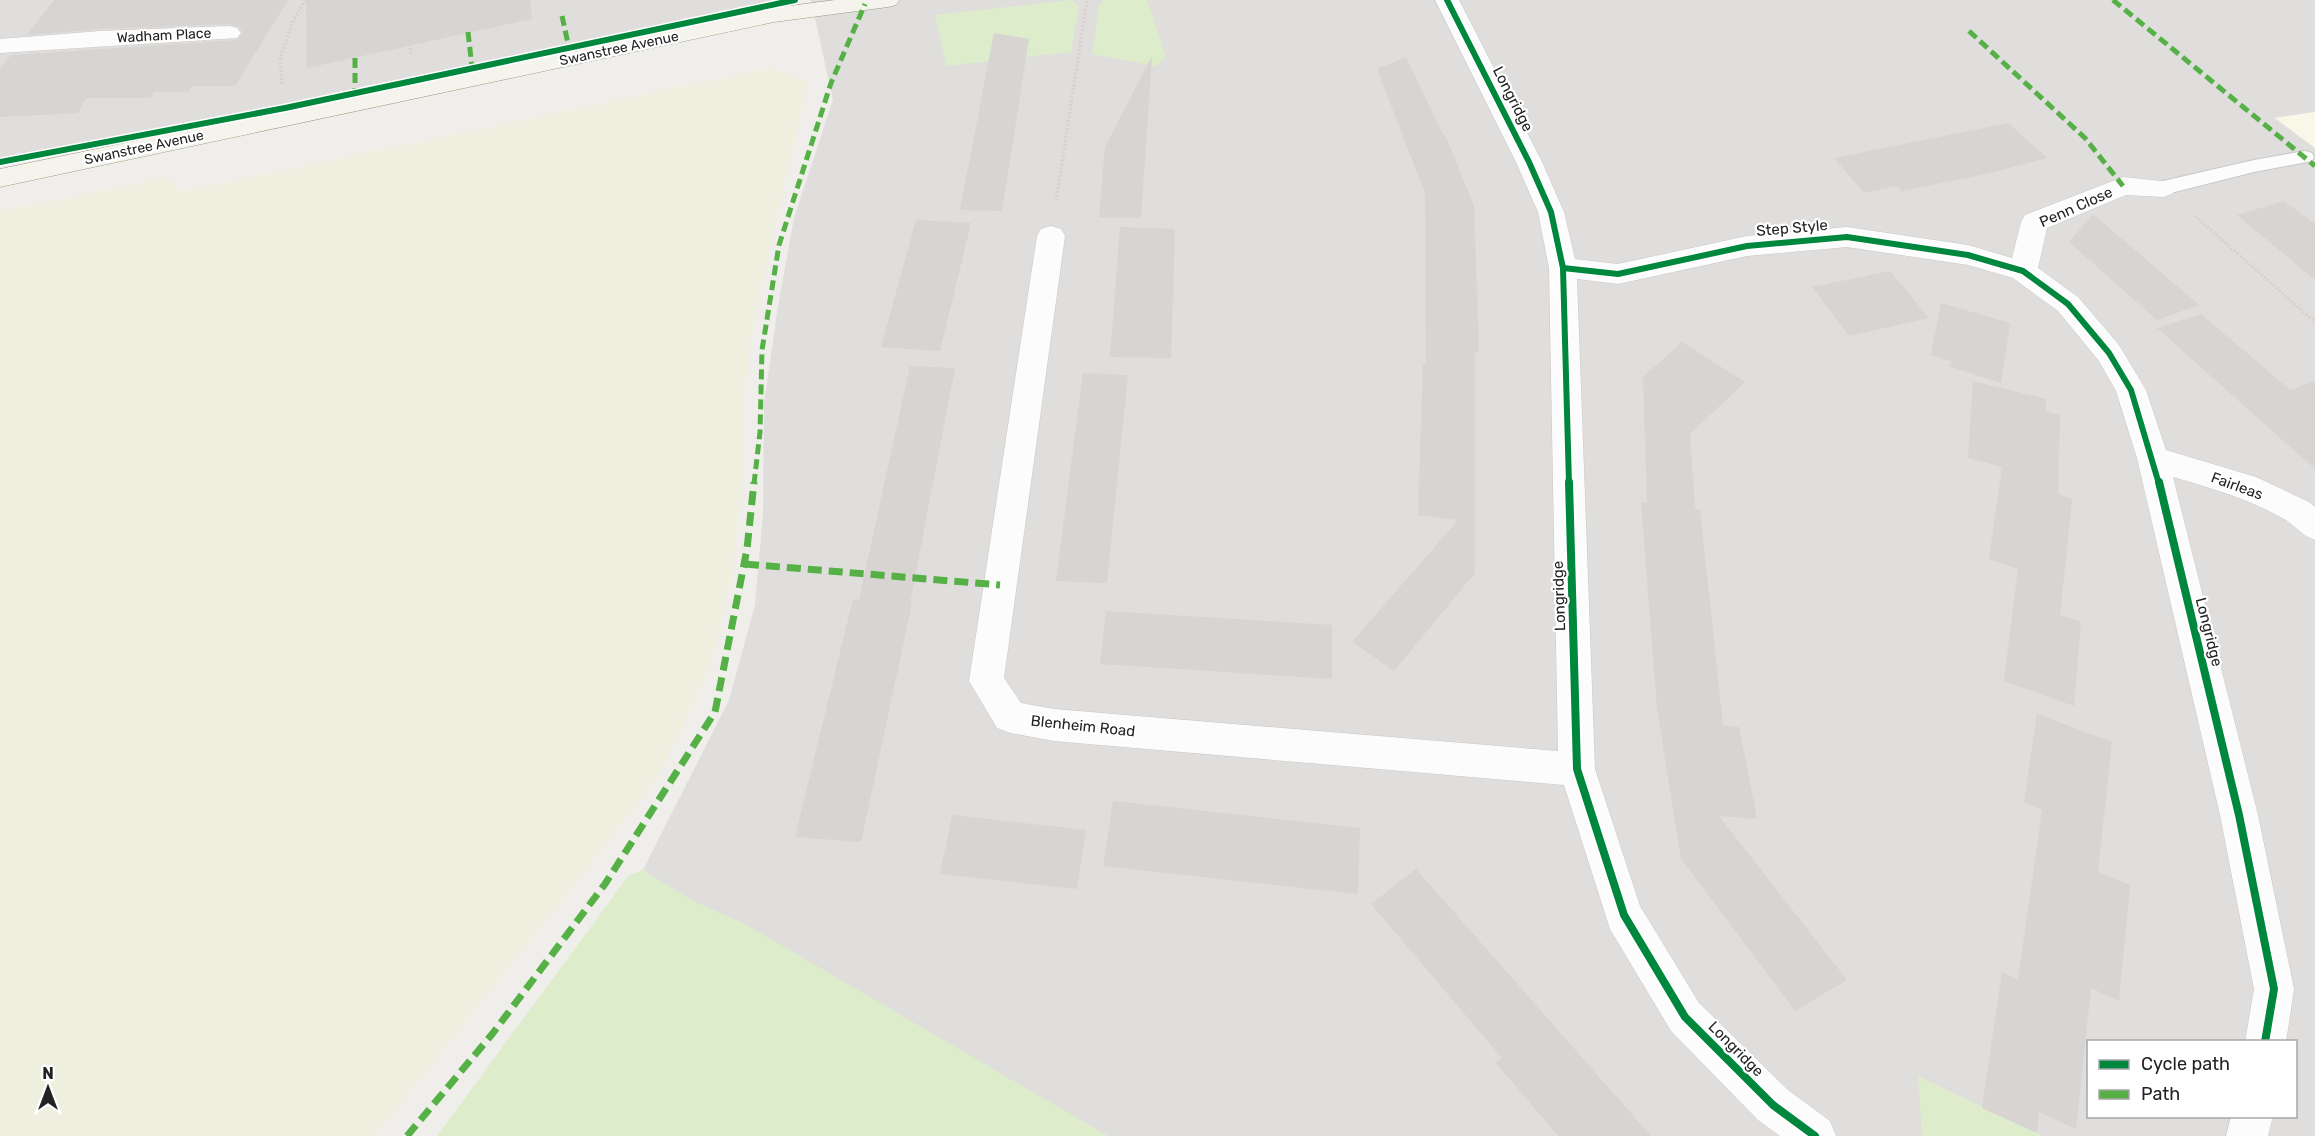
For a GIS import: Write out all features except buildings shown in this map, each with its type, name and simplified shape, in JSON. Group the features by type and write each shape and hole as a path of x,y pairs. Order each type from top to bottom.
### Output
{"street":[{"name":"Swanstree Avenue","path":"0,178 774,15 888,0"},
{"name":"Longridge","path":"1452,1 1543,192 1551,212 1563,268 1577,768 1624,915 1685,1017 1773,1105 1815,1136"},
{"name":"Wadham Place","path":"0,46 100,38 229,33"},
{"name":"Wadham Place","path":"83,63 100,38"},
{"name":"Penn Close","path":"2023,271 2035,222 2123,186 2163,188"},
{"name":"Blenheim Road","path":"1051,236 986,681 1010,717 1054,726 1577,768"},
{"name":"Step Style","path":"1563,268 1618,274 1747,246 1847,237 1968,255 2023,271"},
{"name":"Longridge","path":"2023,271 2068,304 2109,352 2131,390 2153,458 2239,815 2274,989 2265,1040"},
{"name":"Fairleas","path":"2153,458 2245,486 2298,511 2315,527"},
{"path":"2247,1136 2252,1118"}],"lane":[{"path":"2163,188 2254,166 2305,157"}],"path":[{"path":"283,88 280,58 294,19 305,0"},
{"path":"409,28 407,13 416,0"},
{"path":"1076,0 1099,0"},
{"path":"1051,236 1088,1"},
{"path":"2163,188 2315,322"}],"shaded area":[{"path":"0,0 792,0 0,163"},
{"path":"811,0 2315,0 2315,112 2275,118 2315,148 2315,1136 1108,1136 689,899 643,870 729,700 755,605 763,513 764,404 794,218 833,100"},
{"path":"2315,112 2315,148 2275,118"}],"green space":[{"path":"1071,0 1079,6 1071,52 946,66 935,15"},
{"path":"1104,0 1147,0 1166,57 1155,66 1092,54 1099,5"},
{"path":"770,68 808,80 750,338 744,398 744,469 732,574 709,670 654,783 385,1123 372,1136 0,1136 0,212 168,177 180,192"},
{"path":"643,870 689,899 745,924 1108,1136 437,1136 629,875"},
{"path":"1918,1076 2043,1136 1922,1136"}],"marked path":[{"path":"2113,0 2315,166"},
{"path":"407,1136 493,1033 605,884 715,712 747,549 760,432 762,350 779,245 831,83 865,4"},
{"path":"562,16 569,48"},
{"path":"1969,31 2085,138 2123,186"},
{"path":"468,32 472,67"},
{"path":"355,58 355,92"},
{"path":"745,564 1000,585"}],"cycle path":[{"path":"0,162 285,108 795,0"},
{"path":"1447,0 1529,162 1551,212 1563,268 1577,769 1624,915 1685,1017 1773,1105 1815,1136"},
{"path":"1563,268 1618,274 1747,246 1847,237 1968,255 2023,271 2068,304 2109,353 2131,390 2153,458 2239,815 2274,989 2265,1040"}]}
